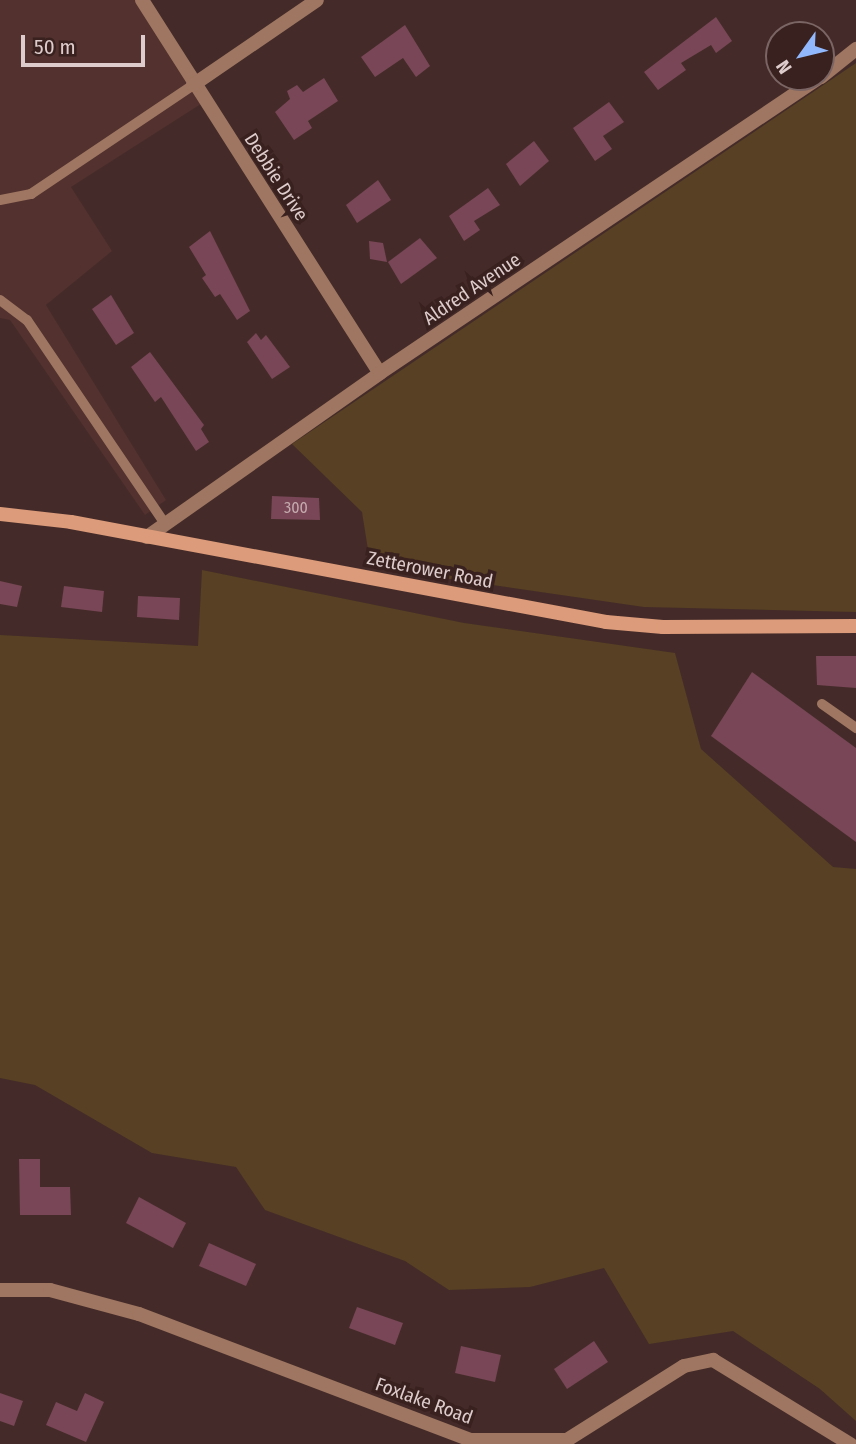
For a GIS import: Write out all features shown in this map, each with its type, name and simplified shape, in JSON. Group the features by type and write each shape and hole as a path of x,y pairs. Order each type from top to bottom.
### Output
{"street":[{"name":"Debbie Drive","path":"142,0 193,85 380,373"},
{"path":"193,85 317,0"},
{"name":"Aldred Avenue","path":"835,66 856,49"},
{"name":"Aldred Avenue","path":"147,537 380,373 800,91"},
{"name":"Zetterower Road","path":"0,514 147,537 606,622 663,627 856,626"},
{"name":"Foxlake Road","path":"0,1290 50,1290 139,1314 470,1440 567,1440 684,1366 713,1360 850,1444"}],"lane":[{"path":"0,200 31,194 193,85"},
{"path":"0,300 27,320 165,524"},
{"path":"822,704 856,728"}],"shaded area":[{"path":"0,0 139,0 204,102 71,187 112,251 46,305 166,500 145,515 10,320 0,318"},
{"path":"856,63 856,612 644,607 409,573 369,556 362,512 292,444 815,91 835,91 835,77"},
{"path":"202,570 464,623 675,653 701,749 833,867 856,869 856,1421 820,1389 733,1331 649,1344 604,1268 530,1287 449,1290 405,1261 265,1210 236,1167 152,1153 35,1085 0,1078 0,635 198,646"}],"building":[{"path":"716,17 732,41 716,53 711,45 681,63 686,70 658,90 644,72"},
{"path":"405,25 430,66 416,77 403,58 375,77 361,57"},
{"path":"324,78 338,101 308,121 312,128 294,140 275,112 290,99 287,91 297,85 303,92"},
{"path":"609,102 624,122 603,136 612,149 595,161 573,128"},
{"path":"534,141 549,161 520,186 506,164"},
{"path":"378,180 391,200 357,223 346,205"},
{"path":"488,188 500,205 474,221 480,230 464,241 449,216"},
{"path":"210,231 250,311 237,320 220,294 215,297 202,278 206,275 189,247"},
{"path":"420,238 437,258 401,284 388,262"},
{"path":"369,241 383,243 387,262 370,259"},
{"path":"111,295 134,333 116,345 92,309"},
{"path":"256,333 261,340 266,335 290,367 272,379 247,342"},
{"path":"150,352 204,425 201,429 209,442 196,451 161,397 155,402 131,367"},
{"path":"272,496 319,498 320,520 271,519"},
{"path":"0,581 22,586 17,607 0,604"},
{"path":"64,586 104,591 102,612 61,607"},
{"path":"138,596 180,598 179,620 137,617"},
{"path":"816,656 856,656 856,688 817,685"},
{"path":"752,672 856,748 856,842 711,736"},
{"path":"19,1159 40,1159 40,1187 70,1187 71,1215 20,1215"},
{"path":"139,1197 186,1223 173,1248 126,1223"},
{"path":"209,1243 256,1264 246,1286 199,1266"},
{"path":"357,1307 403,1323 395,1345 349,1328"},
{"path":"594,1341 608,1362 567,1389 554,1369"},
{"path":"461,1346 501,1355 495,1382 455,1373"},
{"path":"0,1393 23,1401 14,1426 0,1421"},
{"path":"85,1393 104,1402 86,1442 46,1425 56,1402 77,1411"}]}
